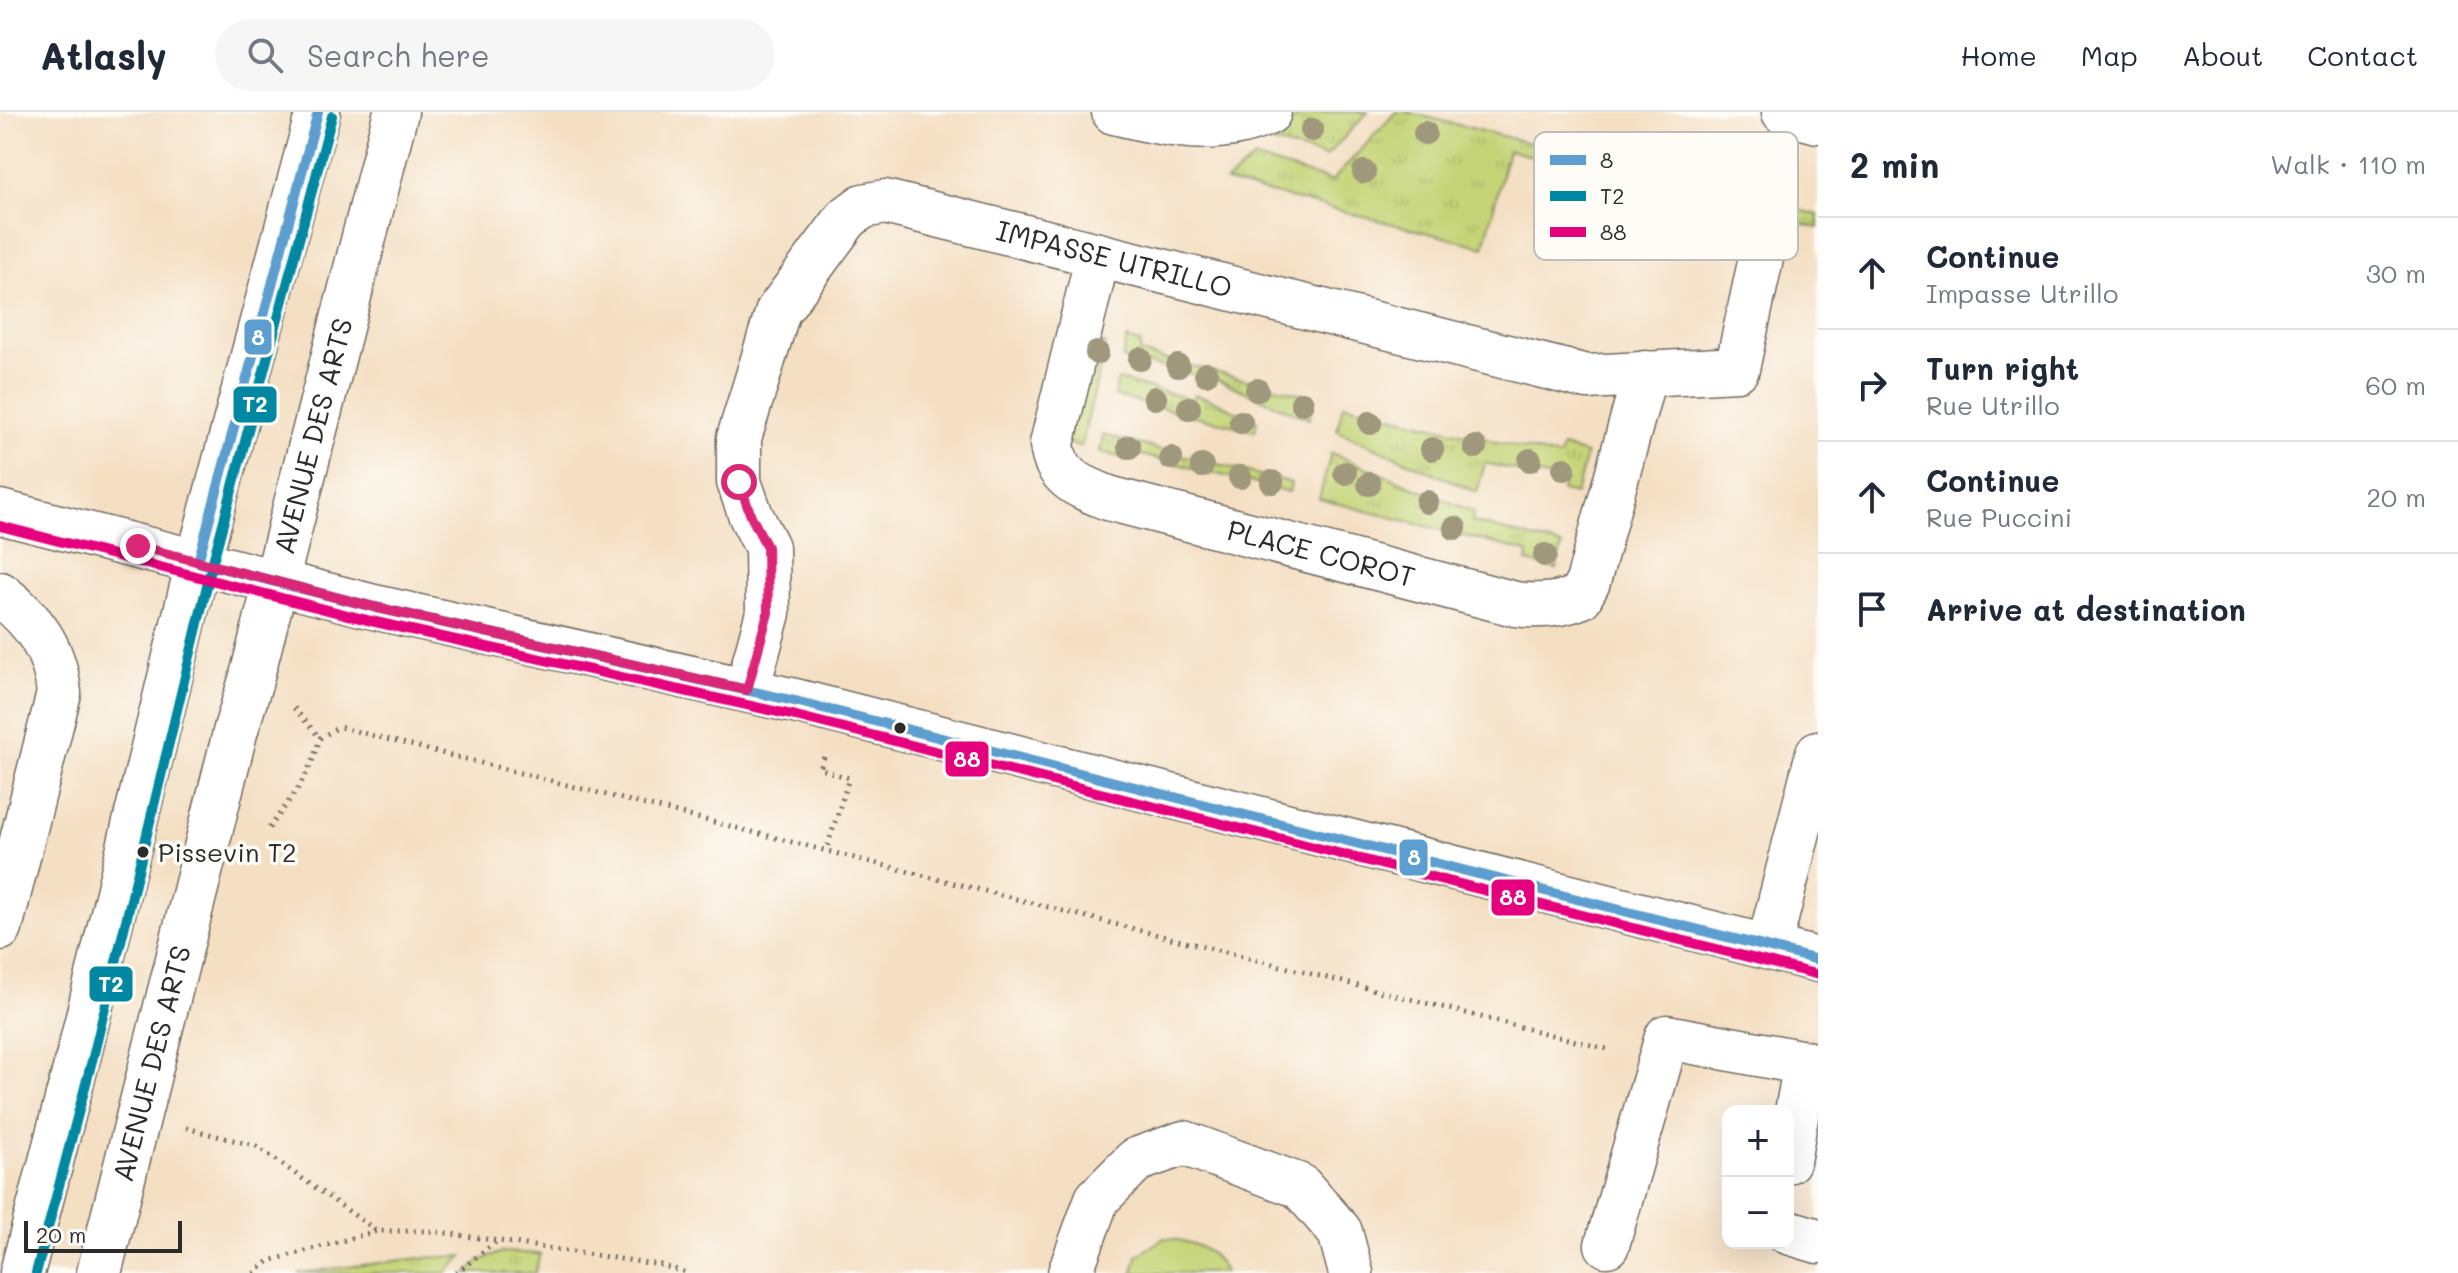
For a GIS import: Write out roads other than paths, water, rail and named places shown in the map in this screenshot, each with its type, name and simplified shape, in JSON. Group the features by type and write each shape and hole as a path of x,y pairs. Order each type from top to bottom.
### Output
{"street":[{"path":"22,1273 80,1050 198,562 318,112"},
{"name":"AVENUE DES ARTS","path":"99,1273 396,112"},
{"path":"1114,112 1163,124 1214,128 1252,121 1269,112"},
{"path":"1784,112 1818,121"},
{"name":"IMPASSE UTRILLO","path":"747,690 768,613 767,547 751,516 739,482 739,438 778,311 847,218 863,206 885,202 1587,377 1737,369 1761,260"},
{"name":"PLACE COROT","path":"1098,255 1052,444 1053,459 1071,481 1108,498 1515,604 1538,607 1580,597 1588,582 1645,373"},
{"path":"0,512 374,607 747,690 1818,960"},
{"path":"0,594 24,613 44,643 57,669 59,693 0,928"},
{"path":"1769,946 1818,753"},
{"path":"1607,1245 1667,1037 1806,1063 1794,1128"},
{"path":"1070,1273 1097,1199 1136,1160 1184,1143 1300,1186 1340,1232 1351,1273"},
{"path":"1794,1234 1818,1241"}],"place":[{"name":"Pissevin T2","path":"143,852"}]}
